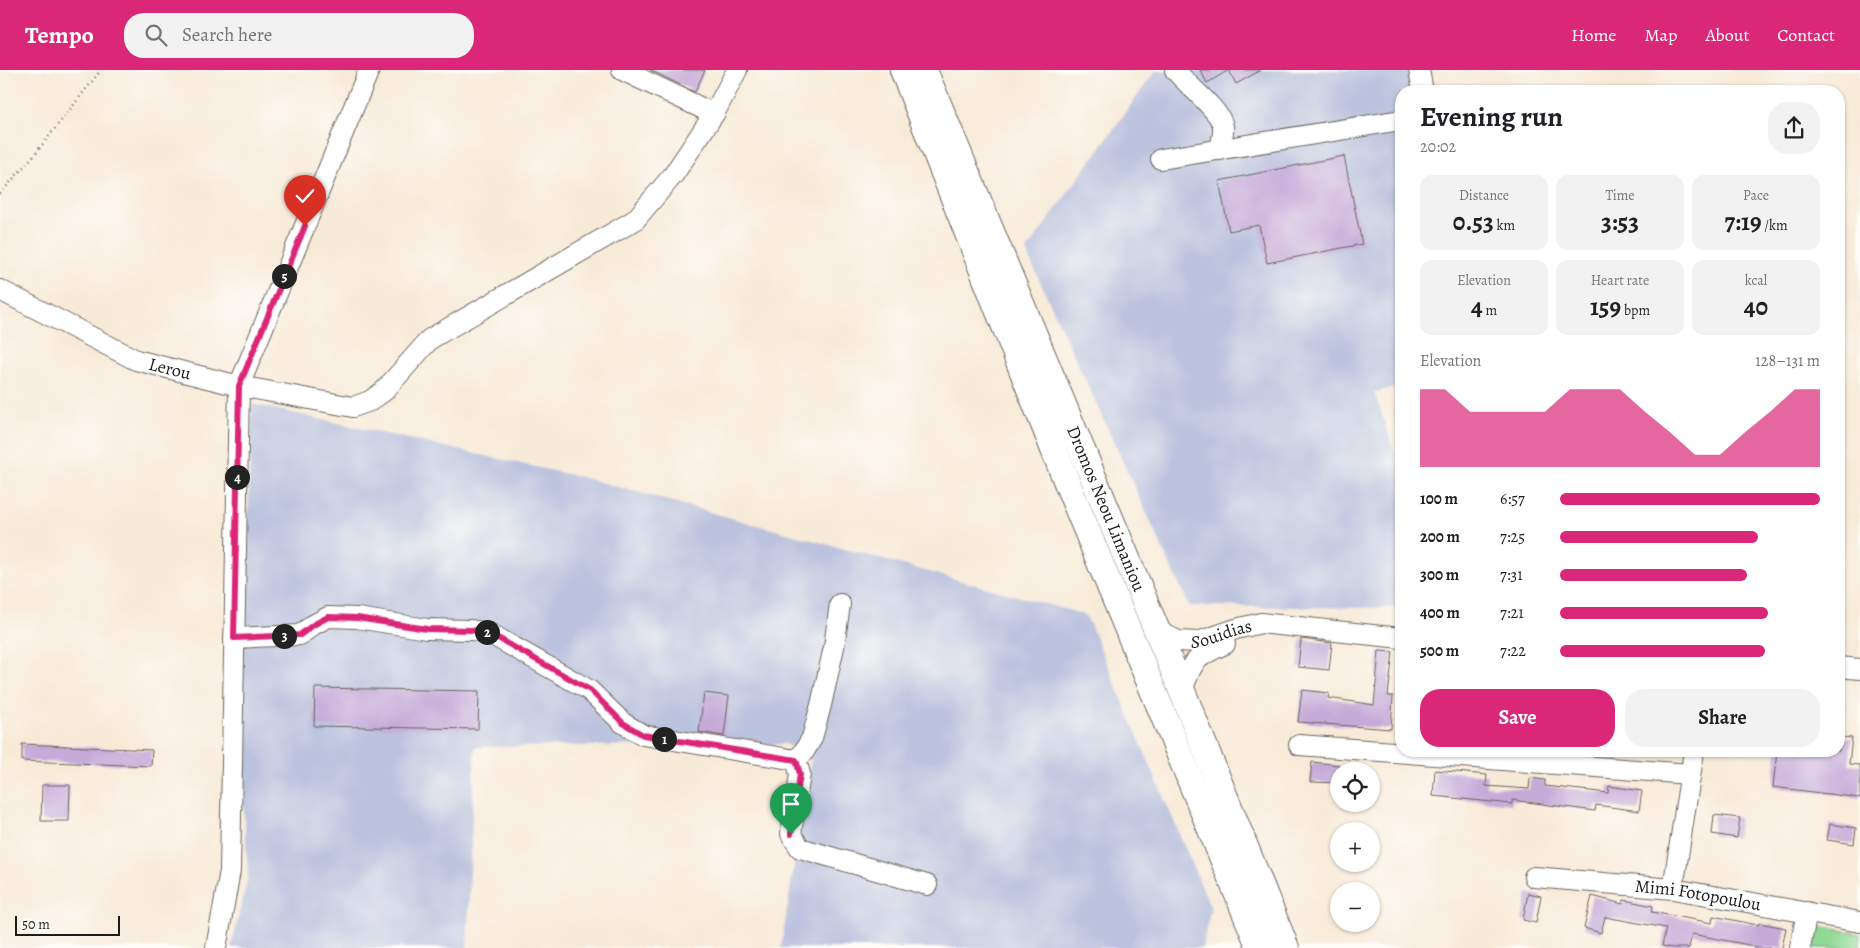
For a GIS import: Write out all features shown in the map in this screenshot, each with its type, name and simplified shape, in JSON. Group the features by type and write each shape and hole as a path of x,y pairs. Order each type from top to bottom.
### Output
{"main road":[{"name":"Dromos Neou Limaniou","path":"903,70 1070,490 1260,948"},
{"name":"Dromos Neou Limaniou","path":"924,70 1182,691 1286,948"}],"street":[{"path":"216,948 230,871 239,386 369,70"},
{"path":"622,70 714,114 737,70"},
{"path":"1175,70 1216,113 1223,126 1220,150"},
{"path":"1419,70 1422,85"},
{"name":"Lerou","path":"0,290 136,360 239,386 353,406 370,401 384,391 430,339 635,220 674,174 714,114"},
{"path":"1160,159 1395,121"},
{"path":"796,760 803,753 812,738 832,657 840,604"},
{"path":"234,638 300,635 328,617 357,618 427,629 471,630 489,633 590,690 623,723 643,735 796,760"},
{"name":"Souidias","path":"1156,630 1178,641 1198,642 1261,623 1395,637"},
{"name":"Souidias","path":"1182,691 1191,667 1203,654 1237,639 1287,627"},
{"path":"1845,668 1860,669"},
{"path":"1299,745 1395,752"},
{"path":"1461,757 1690,774"},
{"path":"1673,889 1693,757"},
{"path":"796,760 800,774 791,834 800,848 927,886"},
{"name":"Mimi Fotopoulou","path":"1534,877 1673,889 1860,922"},
{"path":"1800,948 1806,912"}],"path":[{"path":"0,194 35,154 101,70"}],"shaded area":[{"path":"1156,70 1430,70 1432,85 1395,85 1395,387 1374,392 1395,453 1395,608 1189,606 1026,251"},
{"path":"252,404 585,478 1086,615 1211,908 1202,948 781,948 811,758 785,744 475,747 467,948 231,948 248,877 240,748"}],"green space":[{"path":"1815,925 1860,934 1860,948 1811,948"}],"building":[{"path":"650,70 705,70 695,92"},
{"path":"1200,70 1229,70 1207,83"},
{"path":"1229,70 1261,70 1236,84"},
{"path":"1344,156 1362,244 1267,263 1259,225 1229,231 1219,181"},
{"path":"1301,639 1332,643 1329,670 1298,667"},
{"path":"1379,651 1393,652 1388,696 1393,696 1391,729 1298,722 1302,690 1329,693 1328,698 1374,705"},
{"path":"315,688 479,691 478,729 314,726"},
{"path":"704,693 729,696 724,736 699,732"},
{"path":"1845,737 1852,738 1849,764 1860,765 1860,798 1773,787 1776,757 1845,757"},
{"path":"22,744 152,750 151,766 22,761"},
{"path":"1312,762 1330,764 1330,783 1310,782"},
{"path":"1435,770 1487,775 1486,786 1529,789 1530,778 1545,780 1545,786 1608,793 1609,786 1642,791 1639,811 1596,805 1595,811 1512,800 1512,804 1433,796"},
{"path":"42,785 70,785 69,821 41,821"},
{"path":"1714,815 1740,818 1737,838 1712,834"},
{"path":"1830,824 1856,828 1854,844 1827,840"},
{"path":"1528,893 1541,896 1536,923 1523,920"},
{"path":"1592,896 1623,904 1624,900 1653,906 1652,912 1712,923 1713,916 1758,925 1759,923 1786,928 1782,948 1753,948 1754,946 1692,934 1689,948 1662,946 1666,928 1605,917 1601,933 1584,928"}],"route":[{"path":"305,226 239,386 234,638 300,635 328,617 357,618 427,629 471,630 489,633 590,690 623,723 643,735 796,760 800,774 791,834"}]}
